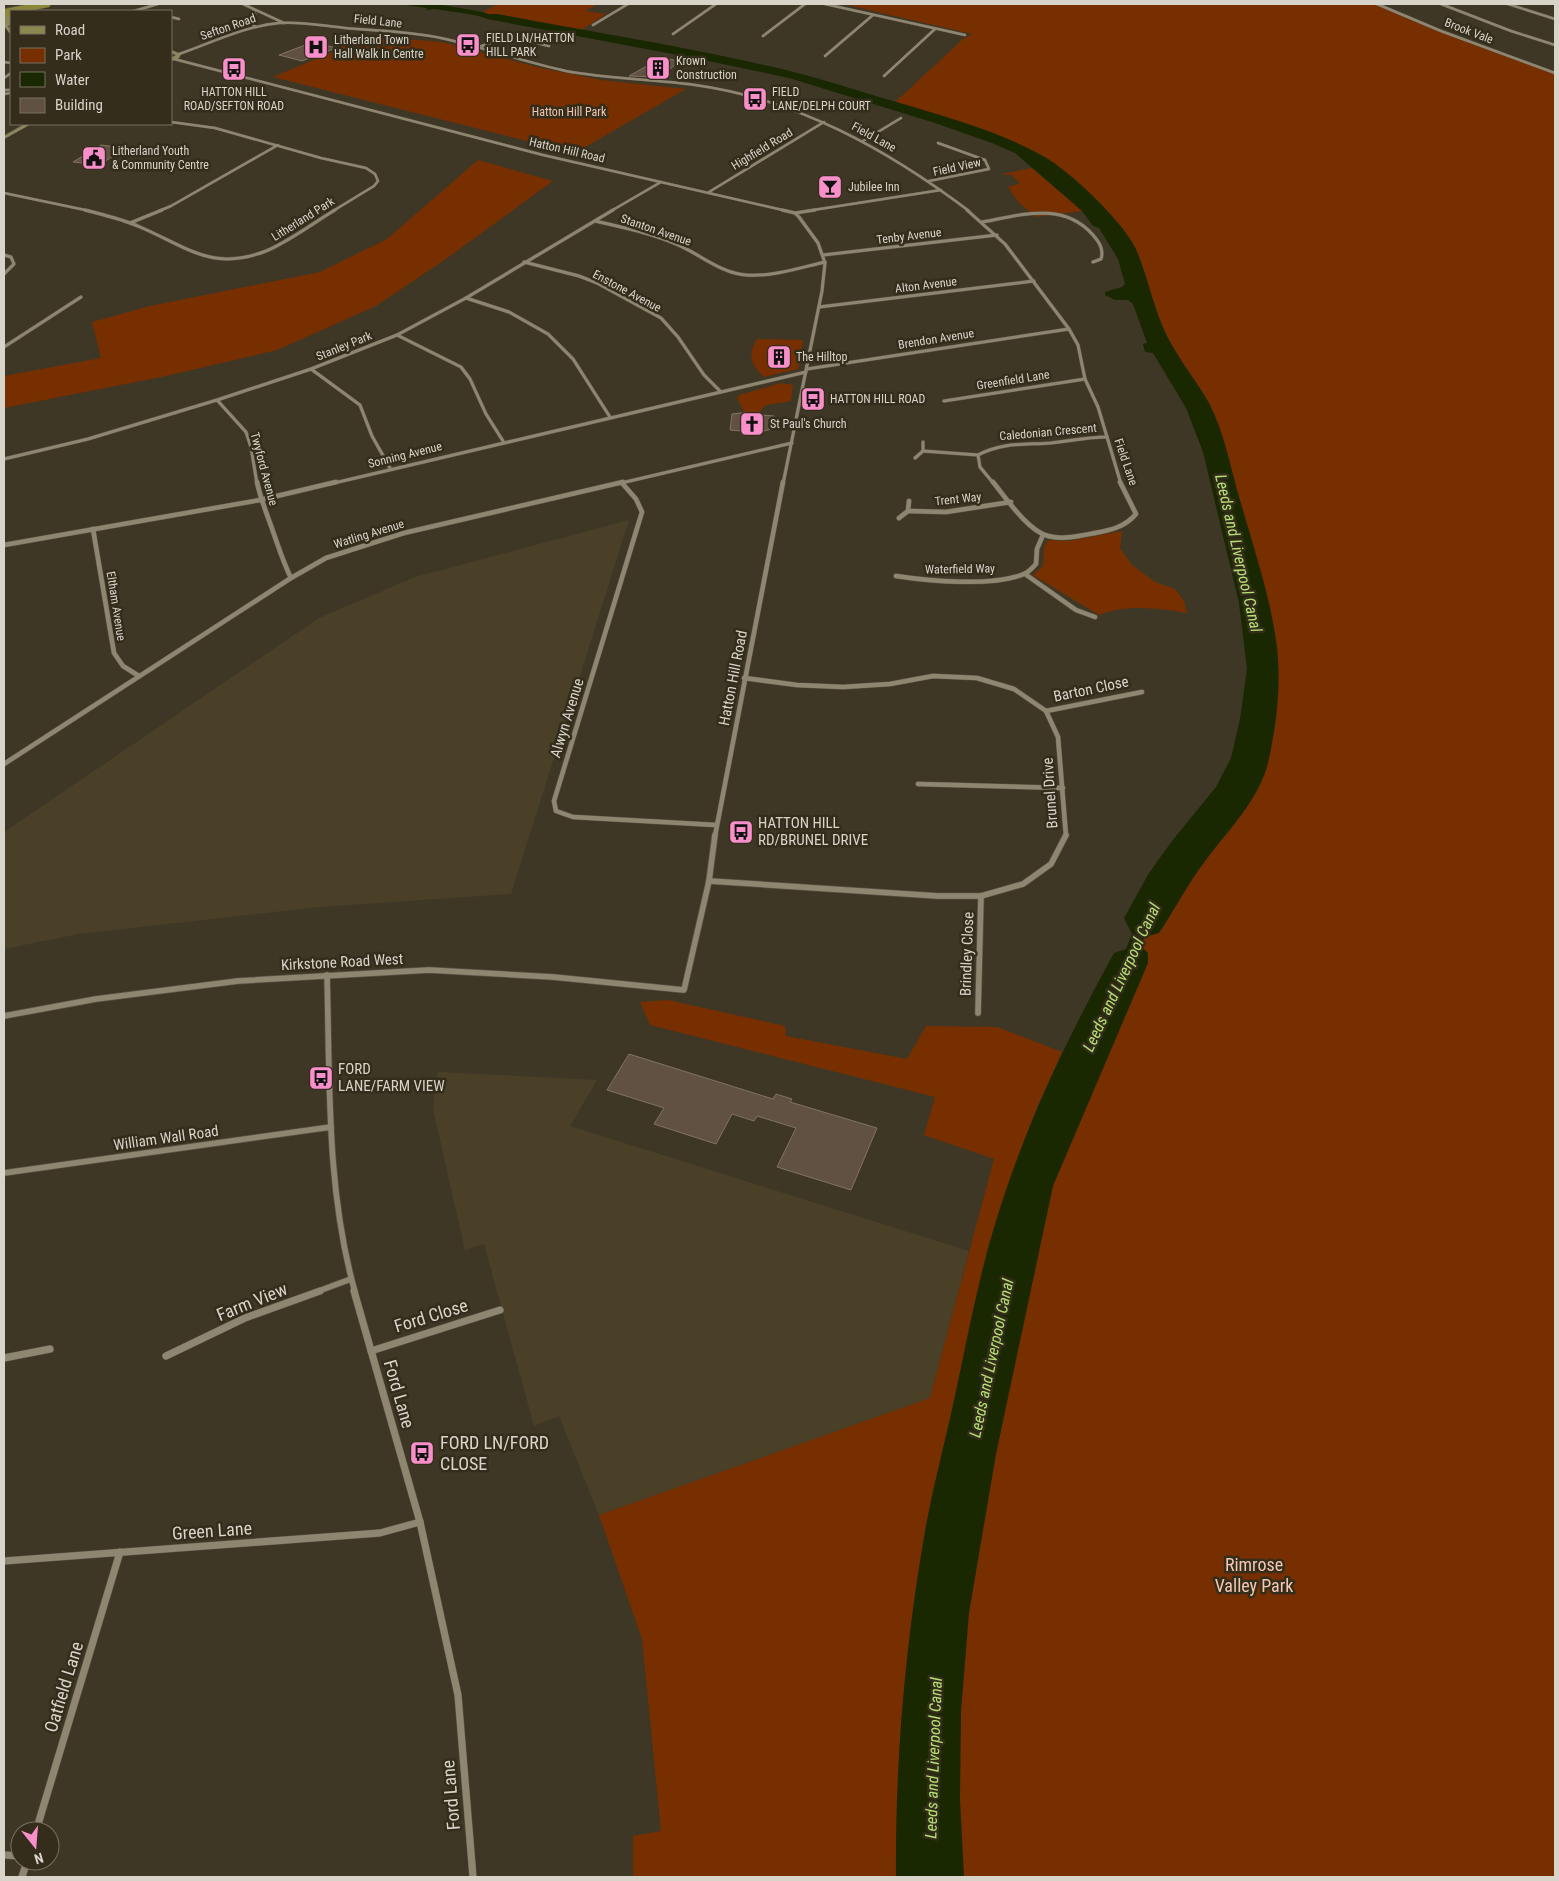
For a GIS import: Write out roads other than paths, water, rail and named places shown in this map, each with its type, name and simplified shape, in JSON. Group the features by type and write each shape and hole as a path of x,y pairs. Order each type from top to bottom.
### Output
{"highway":[{"path":"18,10 45,4"},
{"path":"44,10 59,6"}],"main road":[{"path":"10,21 6,26 10,32"},
{"path":"172,51 179,54 173,59"},
{"path":"4,138 26,125"}],"street":[{"path":"138,10 158,4"},
{"path":"243,4 284,23"},
{"path":"593,25 628,4"},
{"path":"673,34 716,4"},
{"path":"763,36 805,4"},
{"path":"825,4 965,35"},
{"name":"Brook Vale","path":"1377,4 1441,31 1555,73"},
{"path":"1441,4 1511,31 1555,45"},
{"path":"1508,4 1555,19"},
{"path":"142,9 146,10"},
{"path":"253,9 255,14 253,25 256,27"},
{"path":"825,56 873,15"},
{"path":"172,17 179,19"},
{"name":"Sefton Road","path":"179,54 256,27 284,23"},
{"name":"Field Lane","path":"284,23 438,37 528,63 568,71 695,85 738,93 788,107 824,122 863,142 929,181 997,235 1069,329 1078,345 1085,379 1098,407 1120,482 1136,514 1130,523 1112,530 1076,536 1043,535"},
{"path":"884,76 935,29"},
{"path":"499,34 549,46"},
{"path":"478,47 507,37"},
{"name":"Hatton Hill Road","path":"173,59 543,156 709,192 795,213 802,218 809,228 825,262 819,307 744,678 716,825 709,881 684,990"},
{"path":"863,142 902,118"},
{"name":"Litherland Park","path":"4,193 52,202 130,223 206,257 222,259 242,258 260,254 273,248 374,186 378,181 375,174 366,168 321,158 216,128 172,122"},
{"name":"Highfield Road","path":"709,192 824,122"},
{"name":"Field View","path":"929,181 989,169 985,160 938,143"},
{"path":"130,223 171,206 279,145"},
{"name":"Stanley Park","path":"4,458 88,439 217,400 311,369 397,335 466,298 662,182"},
{"path":"795,213 941,190"},
{"path":"982,222 1043,213 1069,216 1083,223 1102,245 1104,253 1101,259 1093,262"},
{"name":"Stanton Avenue","path":"595,221 622,227 676,244 699,254 717,266 737,274 769,274 825,262"},
{"name":"Tenby Avenue","path":"823,255 997,235"},
{"path":"4,256 11,257 14,264 4,274"},
{"name":"Enstone Avenue","path":"524,262 597,284 640,305 661,318 678,338 704,375 720,391"},
{"name":"Alton Avenue","path":"819,307 1034,281"},
{"path":"4,346 81,297"},
{"path":"466,298 505,310 529,321 553,338 569,353 580,368 592,391 610,417"},
{"name":"Brendon Avenue","path":"806,370 1069,329"},
{"path":"397,335 461,367 470,379 486,414 503,441"},
{"path":"311,369 360,405 372,436 390,468"},
{"name":"Sonning Avenue","path":"4,546 260,500 806,370"},
{"name":"Greenfield Lane","path":"944,401 1085,379"},
{"name":"Twyford Avenue","path":"217,400 246,432 251,447 260,500 270,523 280,556 291,578"},
{"name":"Caledonian Crescent","path":"978,455 988,448 1005,444 1107,437"},
{"path":"923,442 923,451"},
{"name":"Watling Avenue","path":"4,764 291,578 326,558 404,533 792,443"},
{"path":"915,458 923,451 978,455 980,467 1030,527 1043,535 1037,549 1036,564 1025,574 1076,610 1094,618"},
{"name":"Alwyn Avenue","path":"622,483 636,499 642,512 554,801 556,811 573,817 716,825"},
{"path":"900,518 908,511 909,500"},
{"name":"Trent Way","path":"908,511 930,512 1011,502"},
{"name":"Eltham Avenue","path":"93,529 114,653 123,666 139,676"},
{"name":"Waterfield Way","path":"896,576 917,580 972,580 1008,578 1025,574"},
{"path":"744,678 797,685 843,687 890,684 933,676 977,678 1014,689 1046,711"},
{"name":"Barton Close","path":"1046,711 1142,692"},
{"name":"Brunel Drive","path":"709,881 938,896 981,896 1023,884 1051,864 1066,837 1058,738 1046,711"},
{"path":"918,784 1063,788"},
{"name":"Brindley Close","path":"978,1013 981,896"},
{"name":"Kirkstone Road West","path":"4,1016 96,1000 228,982 428,970 553,977 684,990"},
{"name":"Ford Lane","path":"327,975 331,1127 336,1207 351,1279 420,1522 458,1695 473,1877"},
{"name":"William Wall Road","path":"4,1173 331,1127"},
{"name":"Farm View","path":"166,1356 246,1318 351,1279"},
{"name":"Ford Close","path":"371,1351 500,1310"},
{"path":"4,1358 50,1349"},
{"name":"Green Lane","path":"4,1561 380,1533 420,1522"},
{"name":"Oatfield Lane","path":"39,1821 120,1552"}],"water":[{"name":"Leeds and Liverpool Canal","path":"398,4 437,4 497,14 676,47 782,69 969,124 1043,156 1067,173 1094,197 1119,224 1135,247 1167,336 1209,403 1223,439 1265,587 1276,640 1279,671 1276,717 1271,748 1264,777 1242,814 1199,869 1159,933 1145,937 1141,946 1148,953 1148,963 1053,1186 996,1454 969,1613 961,1711 960,1800 964,1877 896,1877 899,1747 912,1617 925,1532 989,1245 1000,1207 1027,1132 1059,1059 1095,988 1114,953 1126,949 1132,934 1124,918 1149,873 1172,841 1216,787 1231,758 1240,719 1247,669 1239,603 1203,452 1186,408 1153,353 1145,352 1143,344 1147,343 1133,304 1128,300 1115,300 1105,295 1105,292 1122,287 1125,284 1118,259 1099,228 1093,226 1082,211 1015,153 935,123 789,78 471,15 435,9 426,10 427,8"}],"place":[{"name":"FIELD LN/HATTON HILL PARK","path":"468,45"},
{"name":"Litherland Town Hall Walk In Centre","path":"316,47"},
{"name":"Krown Construction","path":"658,68"},
{"name":"HATTON HILL ROAD/SEFTON ROAD","path":"234,69"},
{"name":"FIELD LANE/DELPH COURT","path":"755,99"},
{"name":"Litherland Youth & Community Centre","path":"94,158"},
{"name":"Jubilee Inn","path":"830,187"},
{"name":"The Hilltop","path":"779,357"},
{"name":"HATTON HILL ROAD","path":"813,399"},
{"name":"St Paul's Church","path":"752,424"},
{"name":"HATTON HILL RD/BRUNEL DRIVE","path":"741,832"},
{"name":"FORD LANE/FARM VIEW","path":"321,1078"},
{"name":"FORD LN/FORD CLOSE","path":"422,1453"}],"park label":[{"name":"Hatton Hill Park","path":"569,112"},
{"name":"Rimrose Valley Park","path":"1254,1575"}]}
